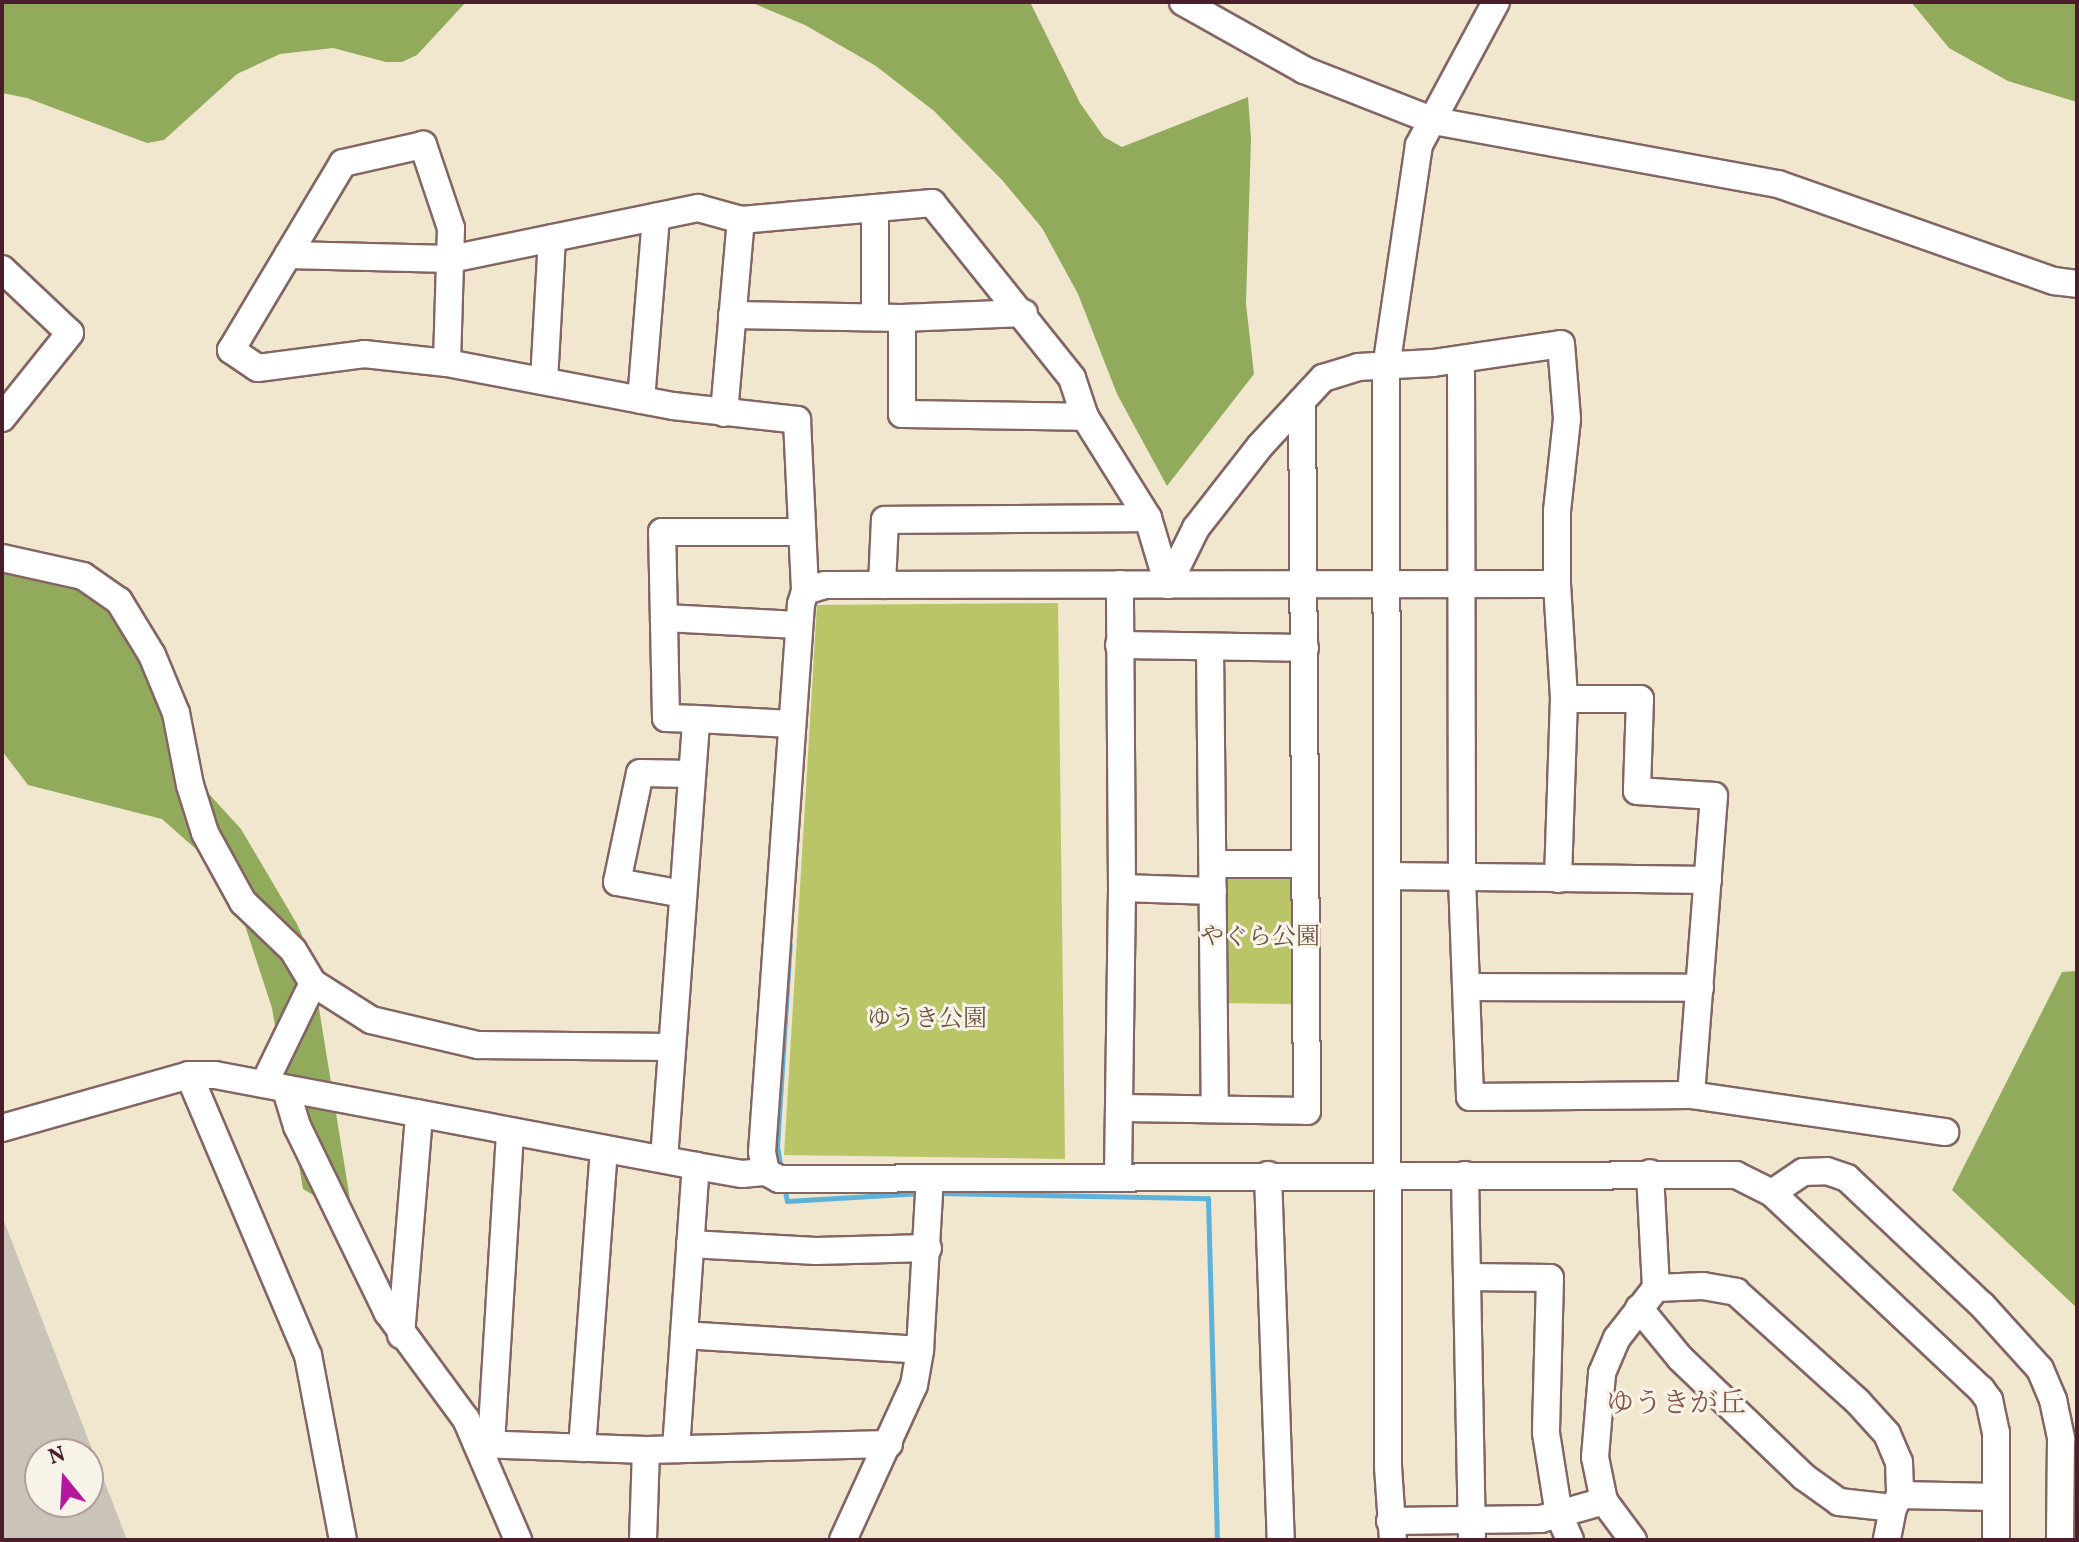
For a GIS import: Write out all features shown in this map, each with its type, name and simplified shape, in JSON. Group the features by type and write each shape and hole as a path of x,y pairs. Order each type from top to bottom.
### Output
{"street":[{"path":"1183,2 1304,70 1434,121 1778,184 2054,281 2077,284"},
{"path":"1496,2 1419,145 1386,368 1387,1174 1392,1531 1472,1531 1559,1515 1604,1501"},
{"path":"447,363 451,228 423,145 343,163 231,350 258,368 364,354 447,363 724,413 797,420 805,591 799,625 762,1152 766,1172"},
{"path":"288,255 451,259 698,208 741,220 932,203 1024,313 1072,378 1085,417 1148,518 1168,585"},
{"path":"875,208 902,414 1085,417"},
{"path":"641,400 656,217"},
{"path":"724,413 741,220"},
{"path":"544,381 552,238"},
{"path":"2,269 70,333 2,418"},
{"path":"732,315 888,318 1024,313"},
{"path":"1168,585 1196,528 1260,446 1323,378 1358,367 1386,368 1461,360 1561,344 1567,419 1557,511 1557,584 1564,699 1558,879"},
{"path":"1461,360 1462,878 1470,1097 1691,1095 1945,1132"},
{"path":"1121,1108 1307,1111 1302,401"},
{"path":"882,585 885,520 1148,518"},
{"path":"792,724 666,718 662,532 802,532"},
{"path":"2,558 83,576 119,601 152,655 176,713 190,785 205,833 243,902 293,950 313,983 371,1020 478,1045 671,1047"},
{"path":"1118,1176 1122,888 1120,584"},
{"path":"805,591 825,585 1557,584"},
{"path":"664,618 799,625"},
{"path":"1119,645 1305,648"},
{"path":"1210,647 1215,1108"},
{"path":"1564,699 1640,699 1637,791 1714,796 1691,1095"},
{"path":"664,1159 696,719"},
{"path":"683,894 617,882 640,773 692,774"},
{"path":"1213,864 1305,864"},
{"path":"1387,876 1708,880"},
{"path":"1122,888 1213,891"},
{"path":"313,983 275,1087 401,1335 484,1444 518,1540"},
{"path":"1466,987 1700,988"},
{"path":"189,1075 308,1355 343,1540"},
{"path":"2,1128 189,1075 215,1075 696,1166 742,1174 766,1172 779,1179 1387,1174 1736,1175 1772,1193 1981,1389 1994,1416 1996,1540"},
{"path":"401,1335 419,1114"},
{"path":"484,1444 510,1132"},
{"path":"582,1448 604,1149"},
{"path":"676,1449 696,1166"},
{"path":"1772,1193 1803,1172 1827,1171 1847,1178 1982,1305 2040,1369 2069,1437 2066,1532"},
{"path":"1633,1540 1604,1501 1595,1457 1602,1373 1617,1338 1656,1288 1650,1173"},
{"path":"1268,1175 1281,1540"},
{"path":"1465,1175 1472,1531"},
{"path":"843,1540 914,1385 920,1350 928,1248 930,1178"},
{"path":"690,1244 816,1251 928,1248"},
{"path":"1467,1277 1550,1278 1546,1433 1559,1515 1570,1540"},
{"path":"1656,1288 1703,1286 1736,1292 1858,1402 1887,1434 1899,1462 1896,1502 1887,1540"},
{"path":"1639,1308 1680,1358 1804,1477 1839,1502 1995,1497"},
{"path":"684,1335 920,1350"},
{"path":"484,1444 646,1450 889,1444"},
{"path":"643,1540 646,1450"}],"shaded area":[{"path":"2,1216 88,1438 24,1438 24,1518 104,1518 104,1480 127,1540 2,1540"}],"green space":[{"path":"2,2 466,2 417,55 402,62 386,62 333,48 280,54 237,74 164,140 147,143 27,98 2,93"},
{"path":"750,2 1030,2 1080,103 1104,137 1122,147 1248,97 1251,138 1246,304 1254,374 1167,486 1117,394 1078,294 1042,228 1002,180 934,111 876,66 805,25"},
{"path":"1911,2 2077,2 2077,102 2008,81 1949,48"},
{"path":"2,567 61,567 144,633 199,783 241,829 297,924 310,953 353,1218 303,1189 272,1008 237,901 205,857 162,819 28,785 2,751"},
{"name":"ゆうき公園","path":"1058,603 1065,1159 784,1155 817,605"},
{"name":"やぐら公園","path":"1221,875 1298,875 1296,1004 1223,1003"},
{"path":"2077,971 2077,1308 1952,1190 2062,972"}],"waterway":[{"path":"781,1169 777,1147 790,943"},
{"path":"784,1186 787,1201 922,1193"},
{"path":"936,1193 1208,1198 1217,1540"}],"district":[{"name":"ゆうきが丘","path":"1676,1405"}]}
